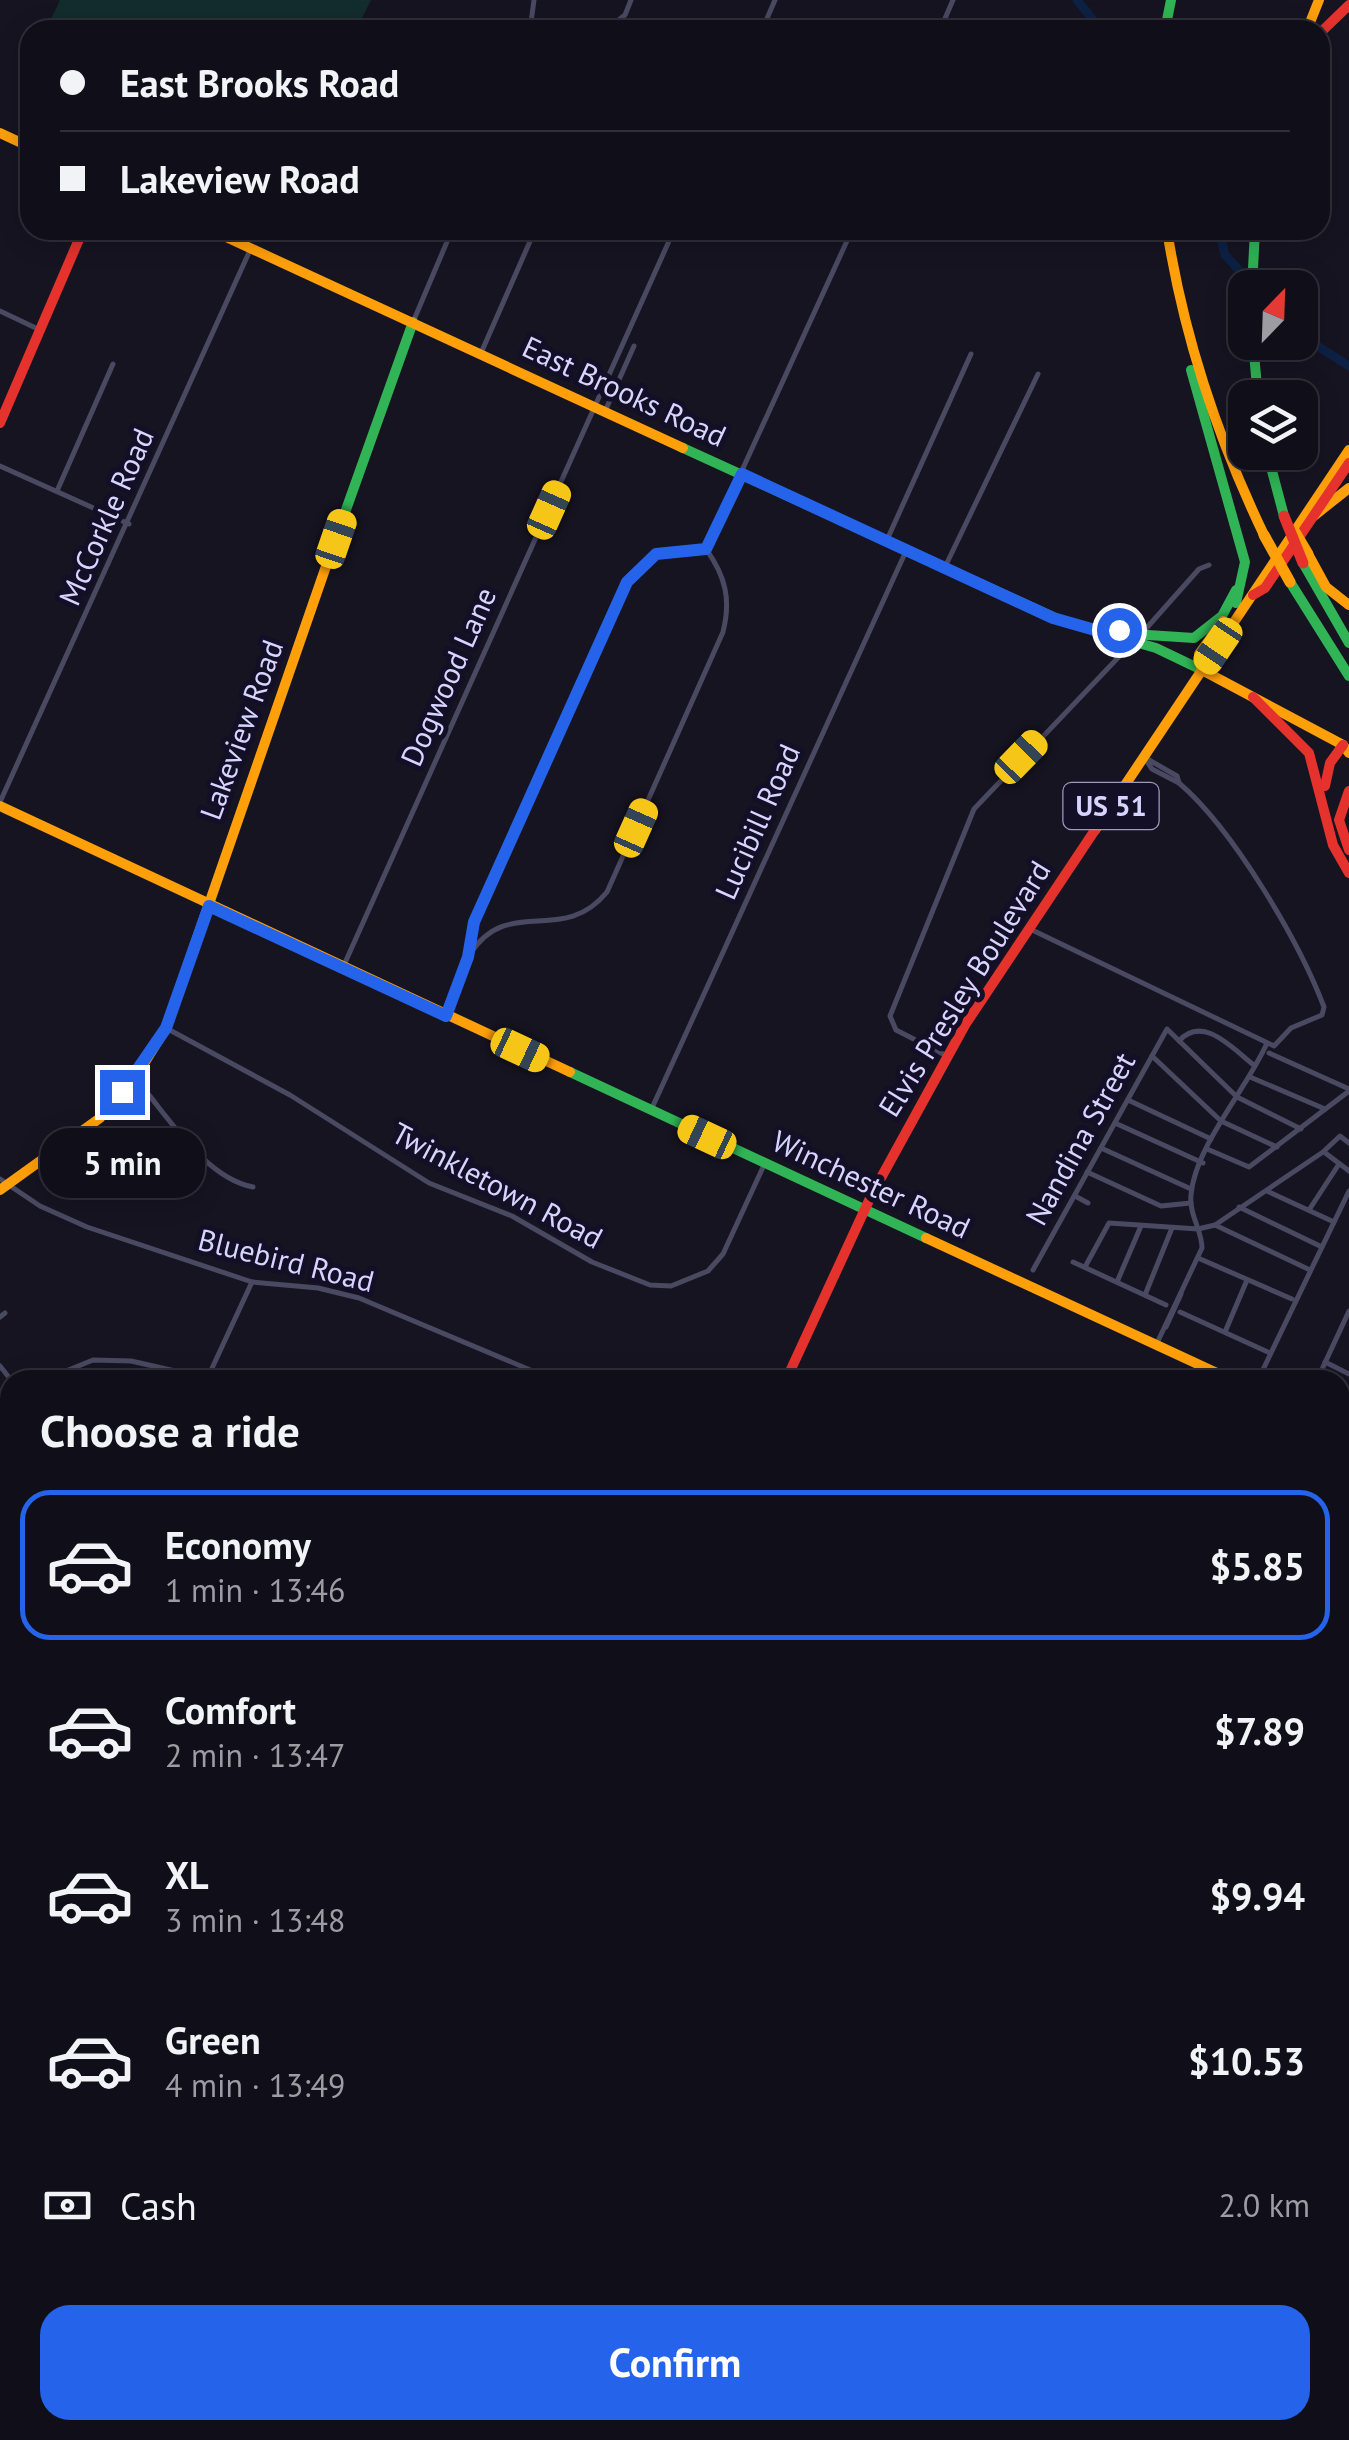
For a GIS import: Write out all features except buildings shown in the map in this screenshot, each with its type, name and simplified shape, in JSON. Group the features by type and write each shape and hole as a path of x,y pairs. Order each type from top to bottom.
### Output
{"main road":[{"path":"1330,23 1349,4"},
{"path":"0,423 79,240"},
{"name":"East Brooks Road","path":"234,240 1053,618 1102,632 1185,642 1207,634 1234,594 1242,552"},
{"path":"1168,240 1198,404 1242,552 1245,574 1236,603"},
{"path":"1253,270 1254,240"},
{"name":"Lakeview Road","path":"3,1184 100,1118 134,1078 166,1028 232,829 412,322"},
{"path":"1188,336 1225,449 1264,535 1349,676"},
{"name":"Elvis Presley Boulevard","path":"791,1370 864,1210 947,1056 1028,928 1254,594 1282,545 1349,450"},
{"name":"Elvis Presley Boulevard","path":"1254,594 1265,588 1349,463"},
{"path":"1272,470 1282,512 1349,644"},
{"path":"1310,519 1349,488"},
{"path":"1202,670 1200,654 1282,545"},
{"path":"1306,559 1326,587 1349,605"},
{"path":"1138,637 1347,748 1326,775 1325,813"},
{"path":"1253,698 1308,751 1331,845 1349,873"},
{"path":"1349,790 1338,820 1349,850"},
{"name":"Winchester Road","path":"0,804 209,906 1157,1343 1198,1370"}],"street":[{"path":"533,20 534,0"},
{"name":"Lakeview Road","path":"412,322 448,240"},
{"path":"480,353 531,240"},
{"path":"601,407 604,388 669,240"},
{"path":"706,549 847,240"},
{"name":"McCorkle Road","path":"0,804 251,248"},
{"path":"0,311 40,330"},
{"path":"601,407 614,392 634,346"},
{"path":"886,542 971,354"},
{"path":"58,491 113,364"},
{"path":"944,569 1038,374"},
{"path":"604,388 614,392"},
{"name":"Dogwood Lane","path":"343,967 601,407"},
{"path":"0,466 129,524"},
{"path":"468,957 502,927 522,921 575,920 592,910 607,892 723,632 729,610 726,587 706,549"},
{"path":"446,1016 468,957 474,922 627,582 656,554 706,549"},
{"name":"Lucibill Road","path":"651,1111 906,551"},
{"path":"947,1056 896,1030 890,1016 968,820 996,782 1199,569 1209,565"},
{"path":"1144,757 1152,769 1179,783 1210,816 1294,936 1324,1007 1322,1015 1291,1028 1270,1044 1207,1149 1192,1189 1191,1203 1203,1244 1157,1343"},
{"path":"1028,928 1270,1044"},
{"name":"Twinkletown Road","path":"166,1028 290,1095 429,1182 512,1216 592,1262 650,1285 671,1286 708,1271 724,1254 765,1164"},
{"name":"Nandina Street","path":"1033,1270 1167,1029 1179,1040"},
{"path":"1256,1066 1205,1030 1191,1030 1179,1040 1237,1098 1301,1128"},
{"path":"1207,1149 1249,1167 1349,1090 1269,1053"},
{"path":"1152,1056 1221,1121 1277,1147"},
{"path":"1250,1077 1326,1110"},
{"path":"134,1078 212,1166 228,1178 253,1187"},
{"path":"1128,1100 1212,1139"},
{"path":"1115,1124 1203,1163"},
{"path":"1085,1267 1109,1223 1198,1229 1215,1224 1324,1152 1340,1136 1349,1143"},
{"path":"1101,1148 1192,1189"},
{"path":"1324,1152 1349,1171"},
{"path":"1309,1210 1338,1164"},
{"path":"1088,1172 1160,1206 1191,1203"},
{"name":"Bluebird Road","path":"3,1184 63,1218 252,1282 318,1288 360,1298 530,1370"},
{"path":"1267,1190 1334,1222"},
{"path":"1262,1370 1293,1299 1349,1191"},
{"path":"1075,1196 1088,1203"},
{"path":"1239,1207 1322,1247"},
{"path":"1215,1224 1310,1270"},
{"path":"1117,1282 1140,1226"},
{"path":"1145,1296 1172,1228"},
{"path":"1198,1258 1293,1299"},
{"path":"1074,1262 1270,1353"},
{"path":"1224,1334 1247,1280"},
{"path":"214,1370 252,1282"},
{"path":"1321,1370 1347,1322 1349,1310"},
{"path":"68,1370 92,1360 131,1361 170,1370"},
{"path":"1325,1362 1341,1370"}],"green space":[{"path":"60,0 371,0 361,20 51,20"}],"waterway":[{"path":"1077,0 1093,20"},
{"path":"1221,240 1225,255 1239,270"},
{"path":"1318,346 1349,366"}],"traffic: fast":[{"path":"1167,20 1171,0"},
{"path":"1253,270 1254,240"},
{"path":"332,549 413,322"},
{"path":"1255,360 1256,380"},
{"path":"1191,370 1245,562 1236,603"},
{"path":"683,448 1062,621 1156,648 1202,670"},
{"path":"1272,470 1284,516"},
{"path":"1303,563 1349,643"},
{"path":"1290,582 1349,676"},
{"path":"1102,632 1194,638 1222,616 1236,590"},
{"path":"570,1072 926,1238"}],"traffic: slow":[{"path":"1311,20 1319,0"},
{"path":"0,133 20,142"},
{"path":"233,240 683,448"},
{"path":"1169,240 1204,386 1264,535"},
{"path":"1095,830 1349,450"},
{"path":"1310,519 1349,488"},
{"path":"1295,532 1308,554"},
{"path":"1264,535 1290,582"},
{"path":"0,1190 100,1118 135,1078 166,1028 332,549"},
{"path":"1308,554 1326,587 1349,605"},
{"path":"1202,670 1199,654 1223,621"},
{"path":"1202,670 1343,745 1349,753"},
{"path":"0,806 570,1072"},
{"path":"926,1238 1210,1370"}],"traffic: jam":[{"path":"1330,23 1349,5"},
{"path":"0,423 79,240"},
{"path":"1253,595 1265,588 1349,463"},
{"path":"1284,516 1303,563"},
{"path":"1253,697 1309,753 1333,845 1349,873"},
{"path":"1325,786 1330,763 1343,745"},
{"path":"1349,791 1339,820 1349,850"},
{"path":"791,1370 871,1196 965,1025 1095,830"}],"route":[{"path":"122,1092 166,1028 209,906 446,1016 468,957 474,922 627,582 656,554 706,549 742,474 1053,618 1102,632 1119,630"}]}
